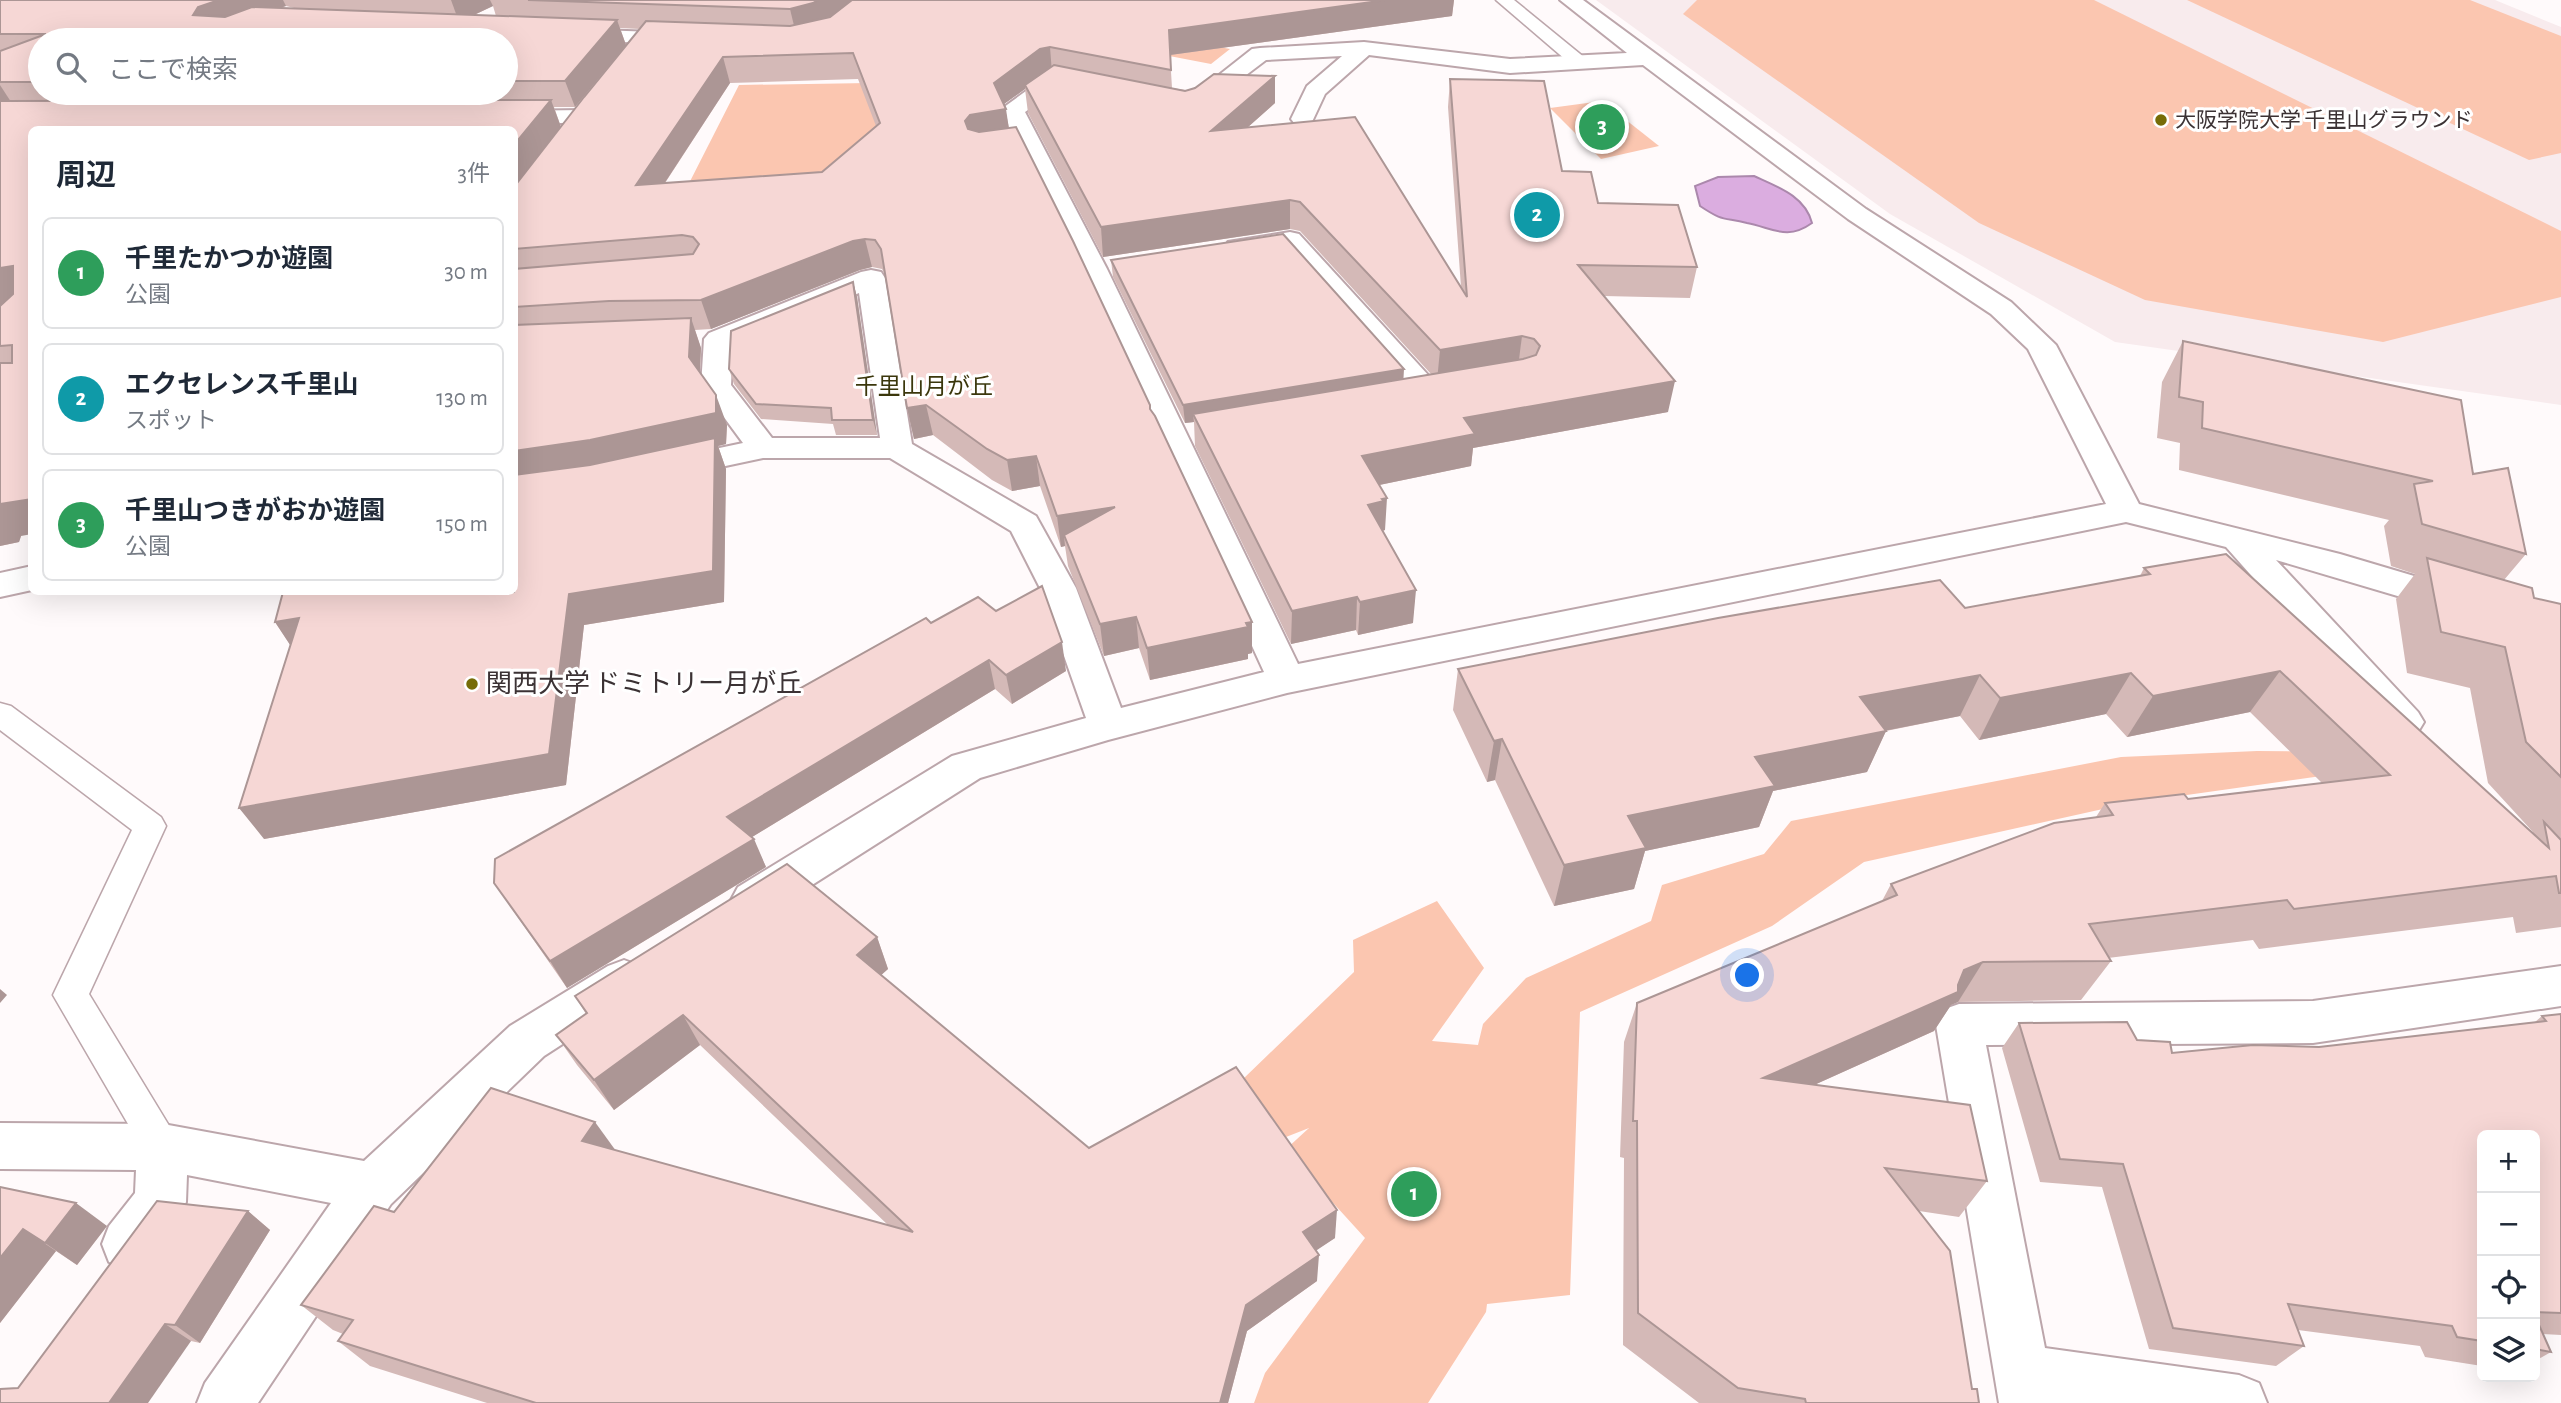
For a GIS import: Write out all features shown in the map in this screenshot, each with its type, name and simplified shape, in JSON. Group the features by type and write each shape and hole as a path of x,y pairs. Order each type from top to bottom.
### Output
{"street":[{"path":"1570,0 1857,214 2001,308 2041,345 2126,511"},
{"path":"555,34 701,40"},
{"path":"631,58 647,38"},
{"path":"1303,119 1315,91 1364,48"},
{"path":"1175,110 1260,54 1364,48 1510,66 1647,58"},
{"path":"1092,91 1052,83 1012,110 1016,145 1106,267 1184,436 1287,680"},
{"path":"568,138 599,97"},
{"path":"485,118 583,117"},
{"path":"1211,252 1290,240 1429,394"},
{"path":"763,448 716,386 707,339 871,278 897,448"},
{"path":"643,474 763,448 897,448 1024,524 1058,588 1108,726"},
{"path":"717,922 965,767 1108,726 1287,680 2126,511 2240,542 2328,562 2496,613"},
{"path":"2240,542 2423,743"},
{"path":"0,585 28,579"},
{"path":"233,1401 373,1187 527,1041 657,959"},
{"path":"2239,1403 2025,1388 1959,1026 2313,1022 2561,986"},
{"path":"0,1146 163,1147 373,1187"},
{"path":"102,1280 160,1202 163,1147"}],"lane":[{"path":"1504,0 1579,62"},
{"path":"0,714 150,826 71,995 163,1147"}],"shaded area":[{"name":"大阪学院大学 千里山グラウンド","path":"1596,0 2495,0 2561,27 2561,405 2115,342 1890,214"},
{"name":"大阪学院大学 千里山グラウンド","path":"1697,0 2094,0 2561,231 2561,297 2383,342 2145,300 1979,223 1683,14"},
{"path":"2187,0 2470,0 2561,36 2561,153 2529,160"},
{"path":"979,1 1230,49 1211,64 1029,29 881,213 680,201 739,85 869,83"},
{"path":"1602,101 1659,146 1601,159 1550,108"},
{"path":"1754,176 1797,199 1812,223 1795,231 1780,232 1723,218 1700,206 1695,186 1718,177"},
{"path":"2257,751 2352,752 2371,769 2130,803 1864,862 1772,926 1580,1012 1570,1295 1487,1304 1486,1312 1428,1403 1254,1403 1265,1373 1365,1238 1285,1150 1309,1128 1286,1137 1242,1080 1354,972 1353,940 1437,901 1484,968 1432,1041 1478,1045 1483,1024 1526,978 1651,921 1662,885 1764,854 1791,821 2121,757"}],"building":[{"path":"0,0 219,0 198,7 193,15 225,17 252,7 617,20 565,81 518,81 518,28 28,28 28,34 0,34"},
{"path":"528,0 818,0 790,9"},
{"path":"852,0 1386,0 1169,30 1171,70 1050,47 1040,49 994,83 1006,109 970,115 965,121 968,129 979,132 1016,127 1073,241 1252,622 1246,623 1248,627 1147,648 1136,617 1100,624 1064,535 1115,507 1057,516 1036,456 1007,460 987,449 926,405 907,408 881,249 875,240 853,241 701,300 609,301 518,307 518,269 693,254 699,244 693,237 682,235 518,249 518,182 646,21 790,26 830,17","holes":["853,53 880,123 822,172 636,185 723,57"]},
{"path":"28,41 28,82 0,82 0,51"},
{"path":"1054,65 1185,91 1195,88 1214,74 1275,76 1211,131 1355,117 1467,297 1450,79 1544,81 1562,171 1591,172 1598,203 1678,205 1697,267 1578,265 1675,381 1464,418 1475,434 1362,456 1387,498 1368,505 1416,590 1360,602 1357,597 1292,611 1193,414 1523,359 1536,355 1540,346 1534,339 1522,336 1440,350 1300,202 1290,200 1101,227 1025,85"},
{"path":"518,100 551,100 518,140 518,126 28,126 28,500 0,504 0,363 12,363 12,345 0,346 0,306 13,294 13,266 0,268 0,101 28,101 28,105 518,105"},
{"path":"1283,234 1404,369 1183,405 1111,260"},
{"path":"853,282 873,420 832,420 831,408 756,404 729,369 731,331"},
{"path":"691,318 689,357 716,395 716,413 590,440 518,450 518,325"},
{"path":"2183,341 2461,400 2473,474 2508,468 2526,554 2422,524 2414,484 2433,481 2202,428 2203,402 2179,397"},
{"name":"関西大学 ドミトリー月が丘","path":"715,438 713,571 569,594 549,754 239,808 299,618 275,622 282,595 518,595 518,474 590,465"},
{"path":"2226,554 2549,848 2544,822 2561,840 2561,893 2556,876 2294,909 2287,900 2089,924 2111,961 1983,962 1964,970 1958,992 1763,1078 1970,1105 1987,1181 1885,1168 1950,1251 1972,1389 1977,1389 1979,1403 1806,1403 1805,1399 1738,1388 1638,1313 1637,1121 1633,1121 1637,1003 1897,895 1891,884 2054,823 2113,815 2105,803 2184,794 2188,799 2390,775 2280,671 2153,696 2131,673 2000,698 1980,675 1860,697 1886,731 1755,757 1775,786 1628,816 1646,848 1564,865 1502,739 1494,741 1458,669 1718,618 1940,580 1965,608 2150,574 2144,568"},
{"path":"2427,558 2532,588 2534,598 2561,604 2561,777 2526,742 2505,647 2441,632"},
{"path":"1042,586 1062,642 1006,675 989,660 727,817 754,839 550,961 494,883 495,859 926,618 931,623 978,597 996,611"},
{"path":"787,864 877,937 857,955 1089,1148 1236,1067 1337,1210 1303,1232 1319,1255 1246,1305 1220,1403 536,1403 338,1341 353,1320 301,1305 374,1206 394,1212 491,1088 595,1122 582,1141 913,1232 683,1015 594,1080 556,1035 587,1013 575,996"},
{"path":"2561,1014 2561,1313 2540,1312 2540,1130 2477,1130 2477,1340 2457,1337 2452,1326 2288,1304 2304,1346 2173,1328 2123,1164 2060,1159 2019,1023 2127,1022 2137,1040 2170,1042 2172,1053 2253,1045 2319,1047 2546,1021 2542,1016"},
{"path":"0,1187 76,1203 45,1243 23,1229 0,1258"},
{"path":"157,1201 248,1211 175,1325 165,1324 109,1403 0,1403 0,1389 18,1388"},
{"path":"2540,1327 2551,1352 2540,1350"}],"place":[{"name":"大阪学院大学 千里山グラウンド","path":"2161,120"},
{"name":"千里山つきがおか遊園","path":"1602,127"},
{"name":"エクセレンス千里山","path":"1537,215"},
{"name":"関西大学 ドミトリー月が丘","path":"472,684"},
{"name":"千里たかつか遊園","path":"1414,1194"}],"district":[{"name":"千里山月が丘","path":"924,387"}]}
